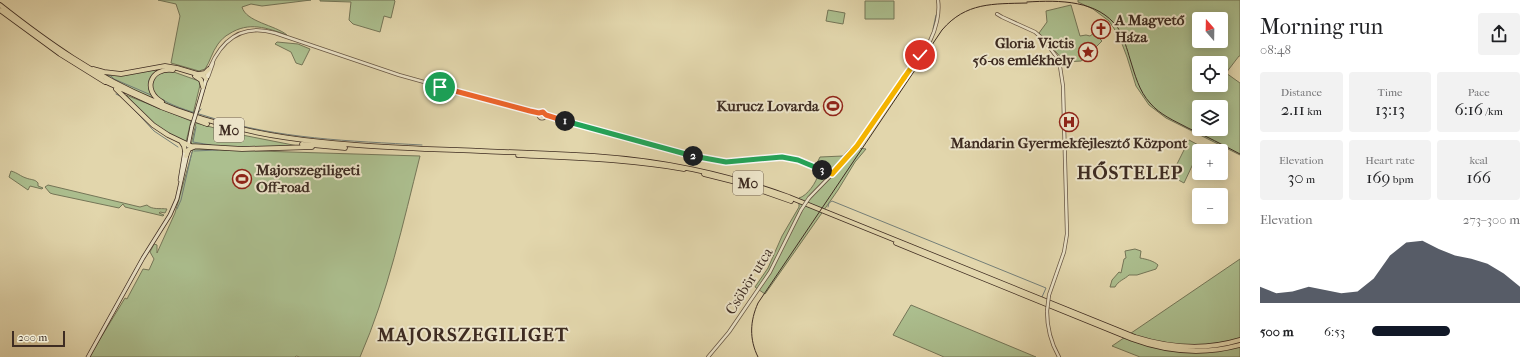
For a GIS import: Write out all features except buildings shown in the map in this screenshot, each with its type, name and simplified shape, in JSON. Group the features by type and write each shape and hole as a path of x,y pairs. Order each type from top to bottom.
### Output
{"highway":[{"name":"M0","path":"0,5 78,62 104,77 131,91 173,109 208,121 243,130 308,142 594,156 638,159 690,167 735,179 789,197 1135,337 1159,344 1186,347 1215,346 1240,340"},
{"name":"M0","path":"0,10 60,54 104,81 161,107 213,125 269,139 334,147 610,160 654,164 699,172 740,183 788,200 1142,343 1166,349 1191,352 1210,351 1240,345"},
{"path":"78,62 100,71 113,74 128,73 165,66 177,68 206,78"},
{"path":"173,109 160,101 152,93 150,85 154,76 160,71 168,69 196,75 204,74 209,69"},
{"path":"196,75 204,87"},
{"path":"104,81 118,91 153,125 184,146 185,151"},
{"path":"178,141 195,147 242,149 334,147"},
{"path":"186,156 190,149 195,147"}],"main road":[{"path":"88,357 143,258 170,215 177,199 192,126 206,78"},
{"path":"180,184 180,175 188,144"}],"street":[{"name":"Csöbör utca","path":"708,357 729,332 770,272 801,210 809,198 849,157 860,143 934,35 937,21 938,0"},
{"path":"997,14 1037,34 1057,56 1061,63 1067,234 1064,252 1049,295 1047,311 1047,324 1050,337 1059,357"},
{"path":"206,78 217,52 227,41 240,34 255,30 268,31 399,75 530,111 539,114 541,118 545,116 554,118 710,160 737,161 782,157 798,160 832,174"},
{"path":"206,78 209,75 217,52"},
{"path":"539,114 543,112 545,116"},
{"path":"822,170 825,175 823,182"}],"green space":[{"path":"158,0 311,0 262,6 251,4 242,7 249,16 255,20 287,35 258,27 236,30 220,41 205,69 199,71 171,63 180,16 176,4"},
{"path":"320,0 395,1 391,18 384,16 380,32 353,24 349,20 351,2"},
{"path":"1078,0 1240,0 1240,56 1228,70 1228,56 1192,56 1192,92 1228,92 1228,74 1240,83 1240,155 1228,149 1228,144 1218,144 1202,136 1228,136 1228,100 1192,100 1192,131 1166,118 1149,105 1136,86 1119,36 1109,21 1093,9 1078,2"},
{"path":"865,1 894,1 894,19 865,19"},
{"path":"1071,5 1080,36 1090,36 1094,33 1102,41 1094,49 1093,47 1084,48 1087,57 1081,61 1065,62 1039,33 1047,22 1046,11"},
{"path":"828,10 845,13 843,24 826,21"},
{"path":"277,42 298,44 310,49 302,65 296,63 291,52 275,44"},
{"path":"168,68 157,71 150,80 156,100 100,73 118,75"},
{"path":"171,71 199,81 200,85 193,114 160,100 155,95 152,85 155,77 164,72"},
{"path":"126,95 191,121 186,142 166,133 148,120"},
{"path":"196,123 237,134 298,146 249,148 191,145"},
{"path":"1189,140 1196,144 1192,144 1192,166 1184,183 1171,176"},
{"path":"851,147 866,149 855,162 838,190 765,294 755,287 768,268 782,236 799,207 799,198 808,192 816,181 818,174 812,168 816,165 820,157 843,156"},
{"path":"193,149 420,156 387,283 360,357 89,357 125,298 127,299 143,269 149,270 154,259 150,252 154,244 157,245 157,253 175,213"},
{"path":"11,171 36,181 38,186 43,188 30,186 28,190 9,177"},
{"path":"48,185 140,207 147,205 154,208 167,209 165,213 159,213 164,215 163,216 125,207 123,204 119,208 53,194 50,193 45,187"},
{"path":"1135,249 1141,251 1140,258 1152,261 1158,265 1156,269 1137,275 1129,275 1115,287 1110,287 1112,280 1119,272 1121,273 1124,259 1126,258 1125,251"},
{"path":"1240,259 1240,357 1140,357 1112,346"},
{"path":"911,305 1036,357 944,357 893,335"}],"waterway":[{"path":"933,29 936,15"},
{"path":"107,75 151,95"},
{"path":"149,80 149,90 153,98"},
{"path":"116,94 122,97"},
{"path":"163,100 179,108 261,130 314,138 422,145"},
{"path":"128,103 154,131 178,147"},
{"path":"198,113 201,109"},
{"path":"196,127 193,142 211,145"},
{"path":"194,151 218,150"},
{"path":"177,209 181,200 192,152"},
{"path":"828,207 829,203 832,201 1046,288 1042,297"}],"tram line":[{"path":"1027,2 1052,1 1077,4 1089,7 1110,19 1118,28 1122,36 1140,88 1154,107 1173,120 1240,154"},
{"path":"758,357 752,337 753,316 758,303 942,30 951,21 970,9 981,6 1027,3"}],"place":[{"name":"A Magvető Háza","path":"1101,29"},
{"name":"Gloria Victis 56-os emlékhely","path":"1088,52"},
{"name":"Kurucz Lovarda","path":"833,106"},
{"name":"Mandarin Gyermekfejlesztő Központ","path":"1069,122"},
{"name":"Majorszegiligeti Off-road","path":"242,179"}],"district":[{"name":"HŐSTELEP","path":"1130,172"},
{"name":"MAJORSZEGILIGET","path":"473,334"}],"route":[{"path":"440,87 530,111 539,113 543,112 554,118 699,158 730,162 782,157 807,163 832,174 849,157 920,55"}]}
